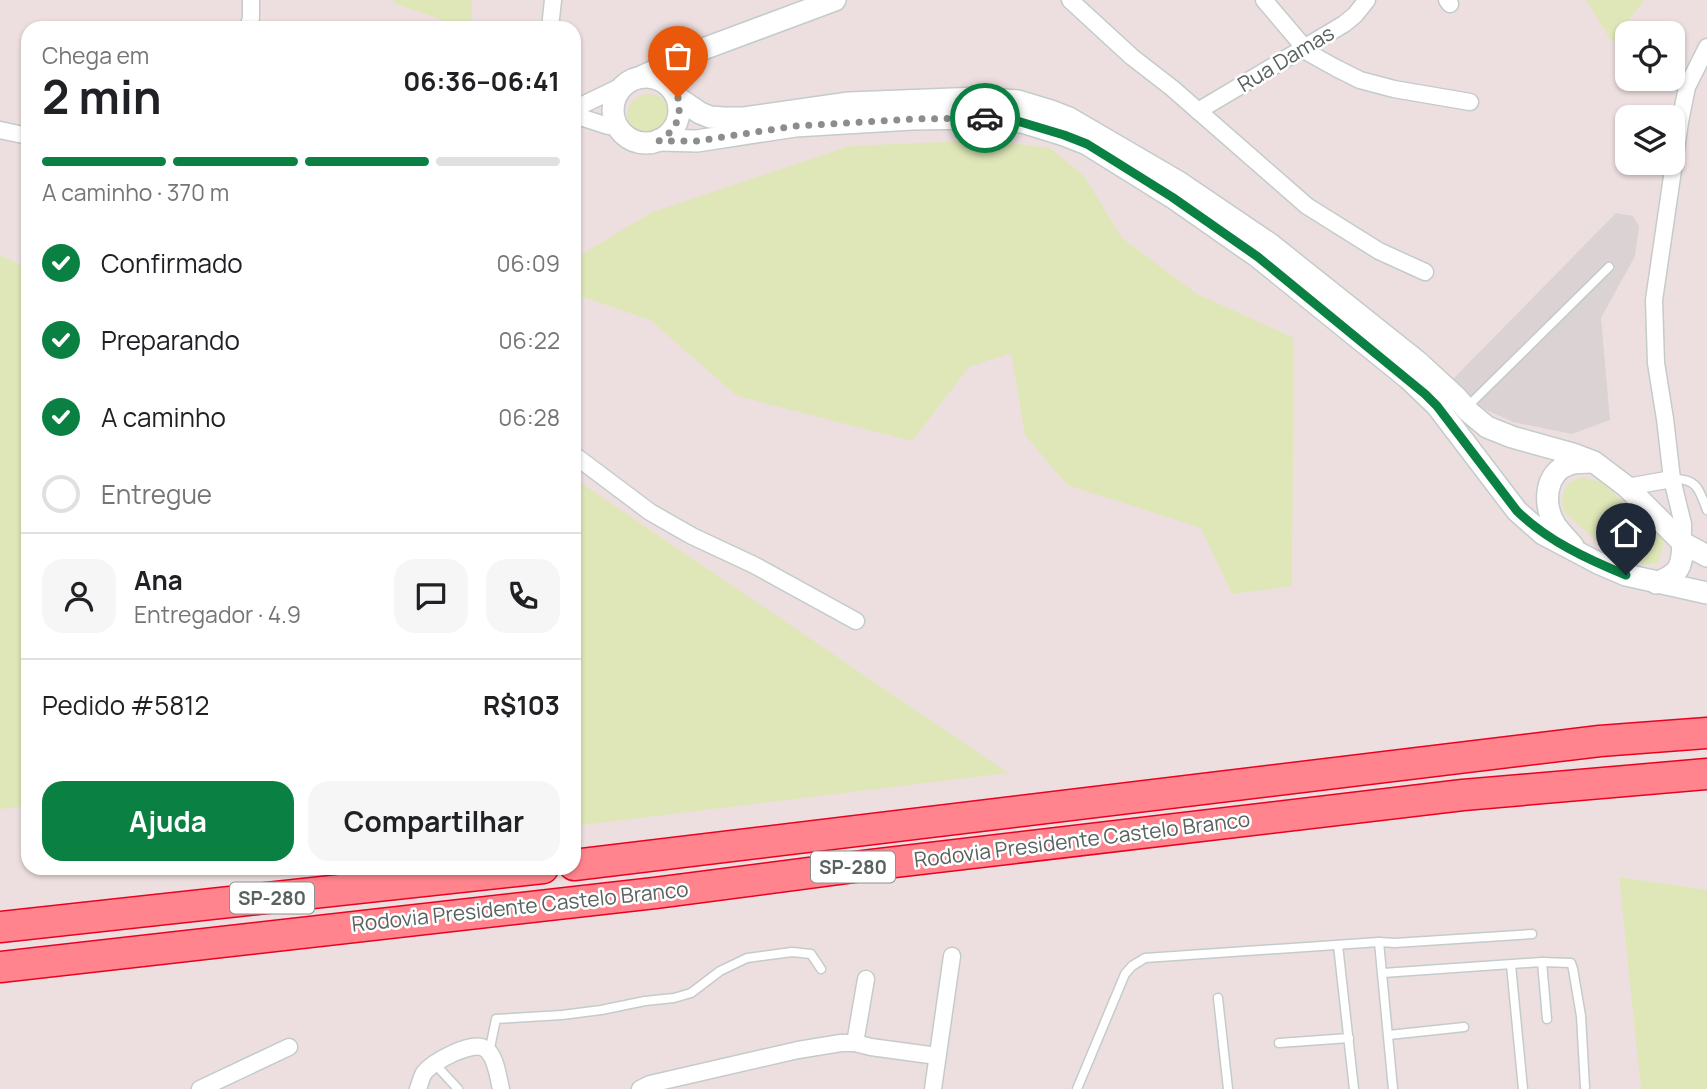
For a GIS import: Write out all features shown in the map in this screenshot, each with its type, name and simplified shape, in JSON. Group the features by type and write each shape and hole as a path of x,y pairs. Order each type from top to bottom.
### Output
{"highway":[{"name":"Rodovia Presidente Castelo Branco","path":"581,864 1587,743 1707,733"},
{"name":"Rodovia Presidente Castelo Branco","path":"0,967 1463,795 1707,775"},
{"name":"Rodovia Presidente Castelo Branco","path":"0,927 479,875"}],"street":[{"path":"250,21 251,0"},
{"path":"551,21 553,0"},
{"path":"581,105 799,6 835,0"},
{"path":"1070,0 1132,57 1307,206 1379,251 1425,272"},
{"path":"1264,0 1308,53 1360,80 1394,89 1470,102"},
{"name":"Rua Damas","path":"1198,111 1345,24 1367,0"},
{"path":"1656,583 1667,579 1680,567 1683,524 1672,479 1656,363 1654,300 1682,110 1687,87 1707,47"},
{"path":"677,97 681,80 695,52"},
{"path":"643,76 663,80 671,87 680,108 675,128 659,141"},
{"path":"624,85 613,103 613,113 621,132 639,142 697,141 795,126 978,118 1021,122 1087,144 1172,197 1258,257 1409,379 1437,406 1517,511 1544,534 1626,575 1707,593"},
{"path":"677,97 700,113 724,118 744,118 849,103 979,98 1018,101 1069,118 1177,181 1270,244 1418,362 1487,427 1594,462 1627,487 1683,543 1707,556"},
{"path":"581,118 608,126 616,123"},
{"path":"0,130 21,134"},
{"path":"581,461 650,512 856,621"},
{"path":"1577,551 1555,524 1547,492 1550,483 1562,468 1570,464 1594,462"},
{"path":"1627,487 1672,479"},
{"path":"933,1089 952,956"},
{"path":"855,1043 866,979"},
{"path":"640,1089 650,1084 841,1042 937,1056"},
{"path":"418,1089 425,1072 435,1064 478,1046 489,1053 501,1089"},
{"path":"200,1089 289,1047"}],"lane":[{"path":"1466,408 1609,267"},
{"path":"1672,479 1684,478 1694,483 1707,510"},
{"path":"1077,1089 1125,974 1136,962 1150,957 1532,934"},
{"path":"1379,942 1393,1089"},
{"path":"1338,945 1354,1089"},
{"path":"489,1053 496,1019 562,1016 674,998 691,993 720,971 747,958 792,952 811,954 821,969"},
{"path":"1383,973 1542,962 1571,963 1580,1016 1585,1087"},
{"path":"1542,962 1547,1019"},
{"path":"1511,965 1523,1089"},
{"path":"1218,998 1228,1089"},
{"path":"1389,1035 1464,1027"},
{"path":"1279,1043 1349,1038"},
{"path":"435,1064 458,1089"}],"shaded area":[{"path":"1616,213 1633,216 1639,226 1635,256 1601,318 1610,420 1572,434 1513,422 1482,408 1452,380"}],"green space":[{"path":"394,0 472,0 472,21 445,21 393,3"},
{"path":"1586,0 1644,0 1628,21 1615,21 1615,38 1612,42"},
{"path":"649,94 658,95 665,100 670,107 670,125 665,132 658,137 649,138 640,137 633,132 628,125 627,116 628,107 633,100 640,95"},
{"path":"991,140 1050,148 1084,176 1122,238 1197,294 1294,338 1292,586 1232,594 1201,528 1067,485 1025,435 1011,353 969,367 912,441 737,396 650,320 581,296 581,255 650,213 850,146"},
{"path":"0,255 21,266 21,807 0,809"},
{"path":"1582,477 1601,482 1665,539 1658,563 1645,565 1605,548 1564,512 1562,500 1565,488 1570,482"},
{"path":"581,483 1008,773 581,825"},
{"path":"1619,877 1707,890 1707,1089 1641,1089"}],"way so far":[{"path":"678,98 680,108 675,128 659,141 697,141 795,126 985,118"}],"route":[{"path":"985,118 1014,120 1087,144 1172,197 1258,257 1425,394 1517,511 1531,524 1558,543 1626,575"}]}
